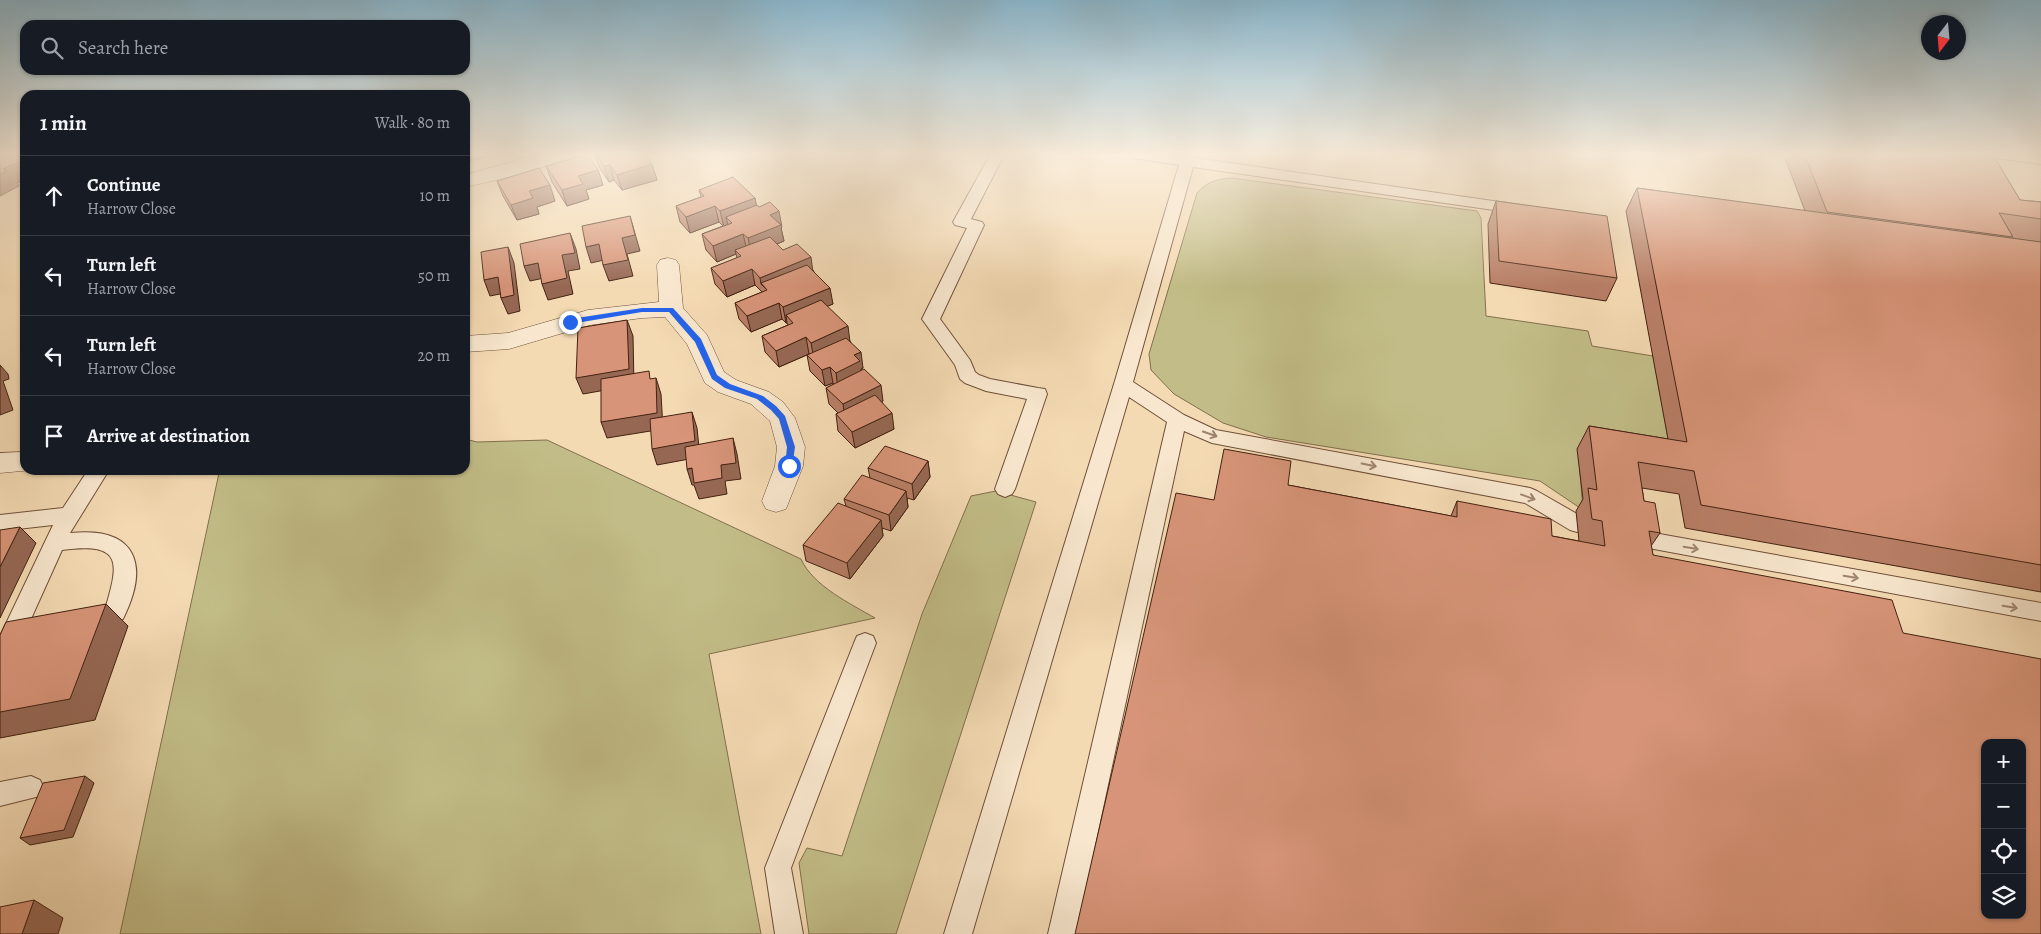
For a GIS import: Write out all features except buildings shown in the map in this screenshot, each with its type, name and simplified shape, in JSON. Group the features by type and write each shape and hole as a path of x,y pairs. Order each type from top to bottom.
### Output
{"street":[{"path":"668,266 671,310 698,341 714,377 727,386 760,398 774,408 782,418 791,447 789,466 776,501"},
{"path":"470,344 509,341 588,318 642,310 671,310"},
{"path":"0,463 20,462"}],"lane":[{"path":"973,199 961,222 976,225 931,319 964,364 967,375 972,380 1038,394 1005,489"},
{"path":"958,934 1123,384 1176,199"},
{"path":"1456,199 1532,210"},
{"path":"1123,384 1176,420 1212,436 1530,496 1577,524"},
{"path":"1062,934 1176,420"},
{"path":"0,663 24,607 69,515 96,475"},
{"path":"0,523 69,515"},
{"path":"55,543 93,538 116,546 126,564 125,580 115,613"},
{"path":"1643,539 2041,612"},
{"path":"788,934 778,868 865,643"},
{"path":"0,794 30,788"}],"shaded area":[{"path":"1195,199 1385,199 1477,211 1481,218 1486,316 1588,331 1592,346 1653,356 1673,466 1578,449 1583,510 1540,481 1266,437 1223,423 1174,394 1151,370 1149,354"},
{"path":"470,440 477,442 547,440 801,559 814,578 823,586 875,618 709,654 761,934 120,934 219,475 470,475"},
{"path":"996,491 1036,502 896,934 809,934 799,863 807,848 842,856 922,614 971,496"}],"route":[{"path":"570,322 642,310 671,310 698,341 714,377 727,386 760,398 774,408 782,418 788,432 791,447 789,466"}]}
